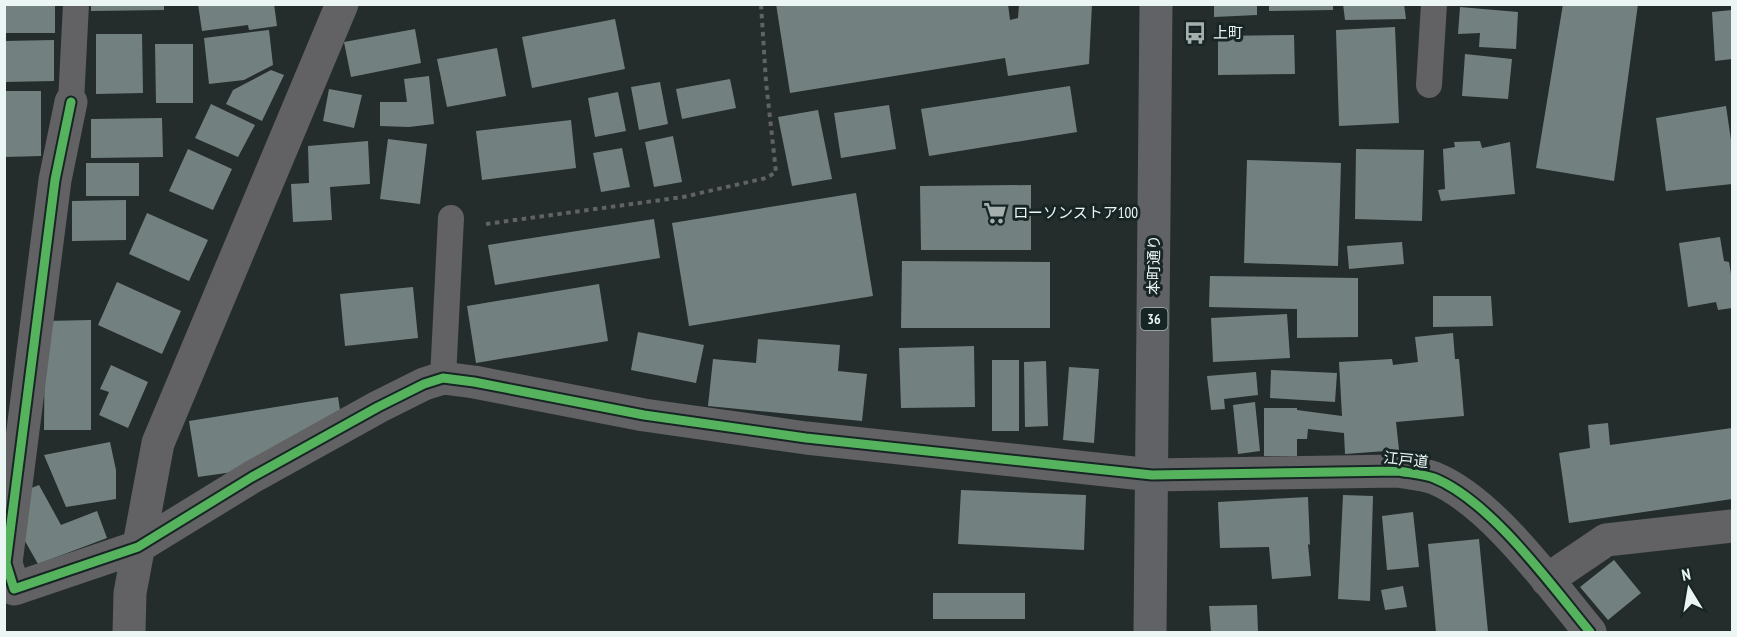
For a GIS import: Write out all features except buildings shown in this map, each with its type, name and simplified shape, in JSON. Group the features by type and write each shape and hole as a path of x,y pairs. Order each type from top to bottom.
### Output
{"main road":[{"name":"本町通り","path":"1150,633 1156,4"}],"street":[{"path":"129,633 130,593 158,443 342,4"},
{"path":"71,102 55,180 6,562 14,589 138,547 252,477 424,384 443,378"},
{"name":"江戸道","path":"443,378 474,381 644,415 806,438 1152,475 1398,471 1433,477 1461,492 1488,515 1547,580 1590,633"},
{"path":"1547,580 1606,540 1732,526"}],"lane":[{"path":"71,102 76,4"},
{"path":"1430,85 1434,4"},
{"path":"443,378 451,224"}],"path":[{"path":"451,224 683,197 766,178 776,172 766,82 761,4"}],"cycle path":[{"path":"71,102 55,180 6,563 14,589 138,547 252,477 378,407 424,384 443,378 644,415 806,438 1152,475 1398,471 1425,476 1455,489 1498,524 1539,569 1590,632"}],"place":[{"name":"上町","path":"1195,33"},
{"name":"ローソンストア100","path":"995,213"}]}
